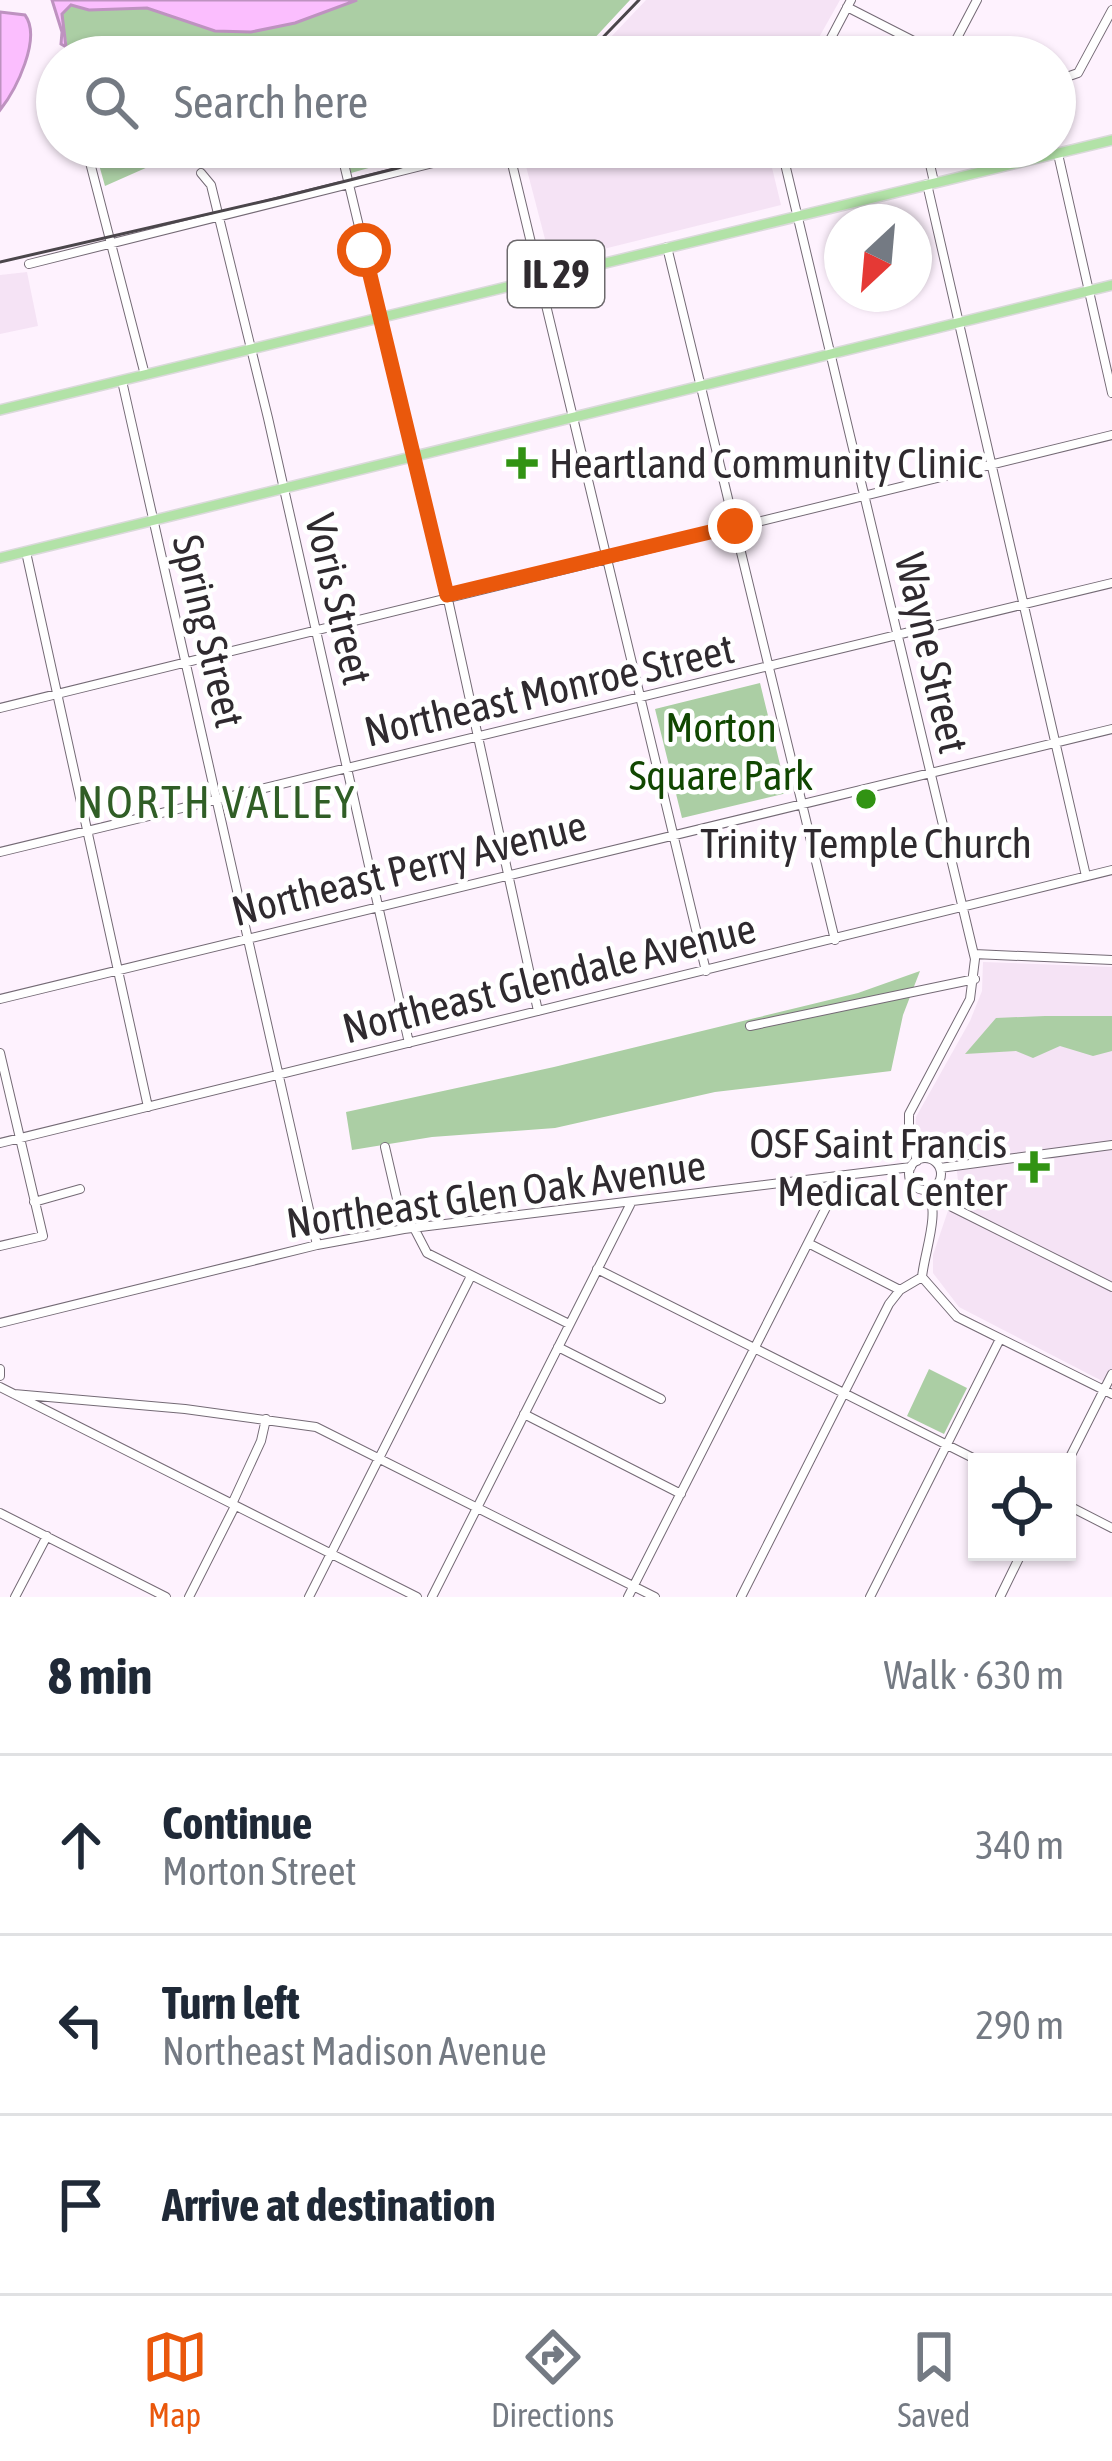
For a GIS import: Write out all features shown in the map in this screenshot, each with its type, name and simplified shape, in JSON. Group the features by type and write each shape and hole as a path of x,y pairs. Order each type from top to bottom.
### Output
{"main road":[{"name":"IL 29","path":"1076,149 1112,140"},
{"name":"IL 29","path":"0,410 996,168"},
{"path":"0,558 1112,285"}],"street":[{"path":"957,36 977,0"},
{"path":"832,36 849,4 908,36"},
{"path":"1076,74 1112,10"},
{"path":"92,168 145,375"},
{"path":"345,168 447,595 538,1011"},
{"path":"29,264 417,168"},
{"path":"513,168 706,971"},
{"name":"Wayne Street","path":"786,168 974,954 970,999 909,1114 914,1164"},
{"path":"928,168 1086,876"},
{"path":"1061,168 1112,393"},
{"name":"Voris Street","path":"200,173 211,185 251,349 409,1043"},
{"path":"667,247 835,940"},
{"name":"Spring Street","path":"122,380 316,1245"},
{"path":"0,708 1112,435"},
{"path":"26,551 148,1107"},
{"name":"Northeast Monroe Street","path":"0,852 1112,584"},
{"name":"Northeast Perry Avenue","path":"0,999 1112,729"},
{"name":"Northeast Glendale Avenue","path":"0,1143 1112,870"},
{"path":"974,954 1112,960"},
{"path":"750,1026 975,979"},
{"path":"0,1053 43,1236 0,1246"},
{"path":"940,1168 939,1181 928,1189 911,1181 914,1164 930,1159 940,1168 1112,1145"},
{"path":"386,1147 409,1229 427,1253 569,1324"},
{"name":"Northeast Glen Oak Avenue","path":"0,1323 316,1245 914,1164"},
{"name":"Northeast Glen Oak Avenue","path":"864,1174 911,1181"},
{"path":"628,1597 842,1177"},
{"path":"34,1202 80,1189"},
{"path":"741,1597 900,1290 922,1276 933,1215 928,1189"},
{"path":"432,1597 631,1204"},
{"path":"952,1207 1112,1287"},
{"path":"593,1208 607,1209 616,1217 609,1246"},
{"path":"808,1244 900,1290"},
{"path":"598,1269 968,1456"},
{"path":"309,1597 471,1276"},
{"path":"922,1276 957,1317 1108,1392"},
{"path":"870,1597 1000,1339"},
{"path":"558,1347 661,1399"},
{"path":"1073,1453 1108,1392 1112,1374"},
{"path":"0,1387 416,1597"},
{"path":"14,1394 266,1419 320,1429 655,1597"},
{"path":"524,1414 681,1494"},
{"path":"189,1597 261,1441 266,1419"},
{"path":"1076,1510 1112,1528"},
{"path":"0,1513 147,1593 166,1597"},
{"path":"15,1597 46,1536"},
{"path":"1000,1597 1018,1561"}],"shaded area":[{"path":"52,0 357,0 295,23 251,32 215,31 147,8 89,10 71,5 62,14 65,36"},
{"path":"646,0 840,0 820,36 612,36"},
{"path":"0,12 25,15 31,37 19,77 0,110"},
{"path":"526,168 772,168 781,205 551,262"},
{"path":"27,272 38,326 0,334 0,275"},
{"name":"OSF Saint Francis Medical Center","path":"983,962 1112,967 1112,1386 959,1307 933,1273 933,1255 958,1181 955,1154 923,1147 915,1134 916,1117 970,1021 982,991"}],"green space":[{"path":"357,0 630,0 597,36 66,36 62,14 71,5 147,8 214,31 251,32 295,23"},
{"path":"100,168 146,168 105,186"},
{"name":"Morton Square Park","path":"760,683 787,793 682,818 655,709"},
{"path":"920,971 903,1015 891,1071 715,1092 555,1128 432,1137 352,1150 346,1112 858,993"},
{"path":"1112,1016 1112,1051 1093,1056 1060,1046 1033,1058 1016,1051 965,1054 996,1018"},
{"path":"929,1369 967,1388 944,1434 907,1416"}],"railway":[{"path":"604,36 639,0"},
{"path":"0,262 398,168"}],"place":[{"name":"Heartland Community Clinic","path":"522,463"},
{"name":"Trinity Temple Church","path":"866,799"},
{"name":"OSF Saint Francis Medical Center","path":"1034,1167"}],"district":[{"name":"NORTH VALLEY","path":"217,802"}],"route":[{"path":"364,250 447,595 735,526"}]}
